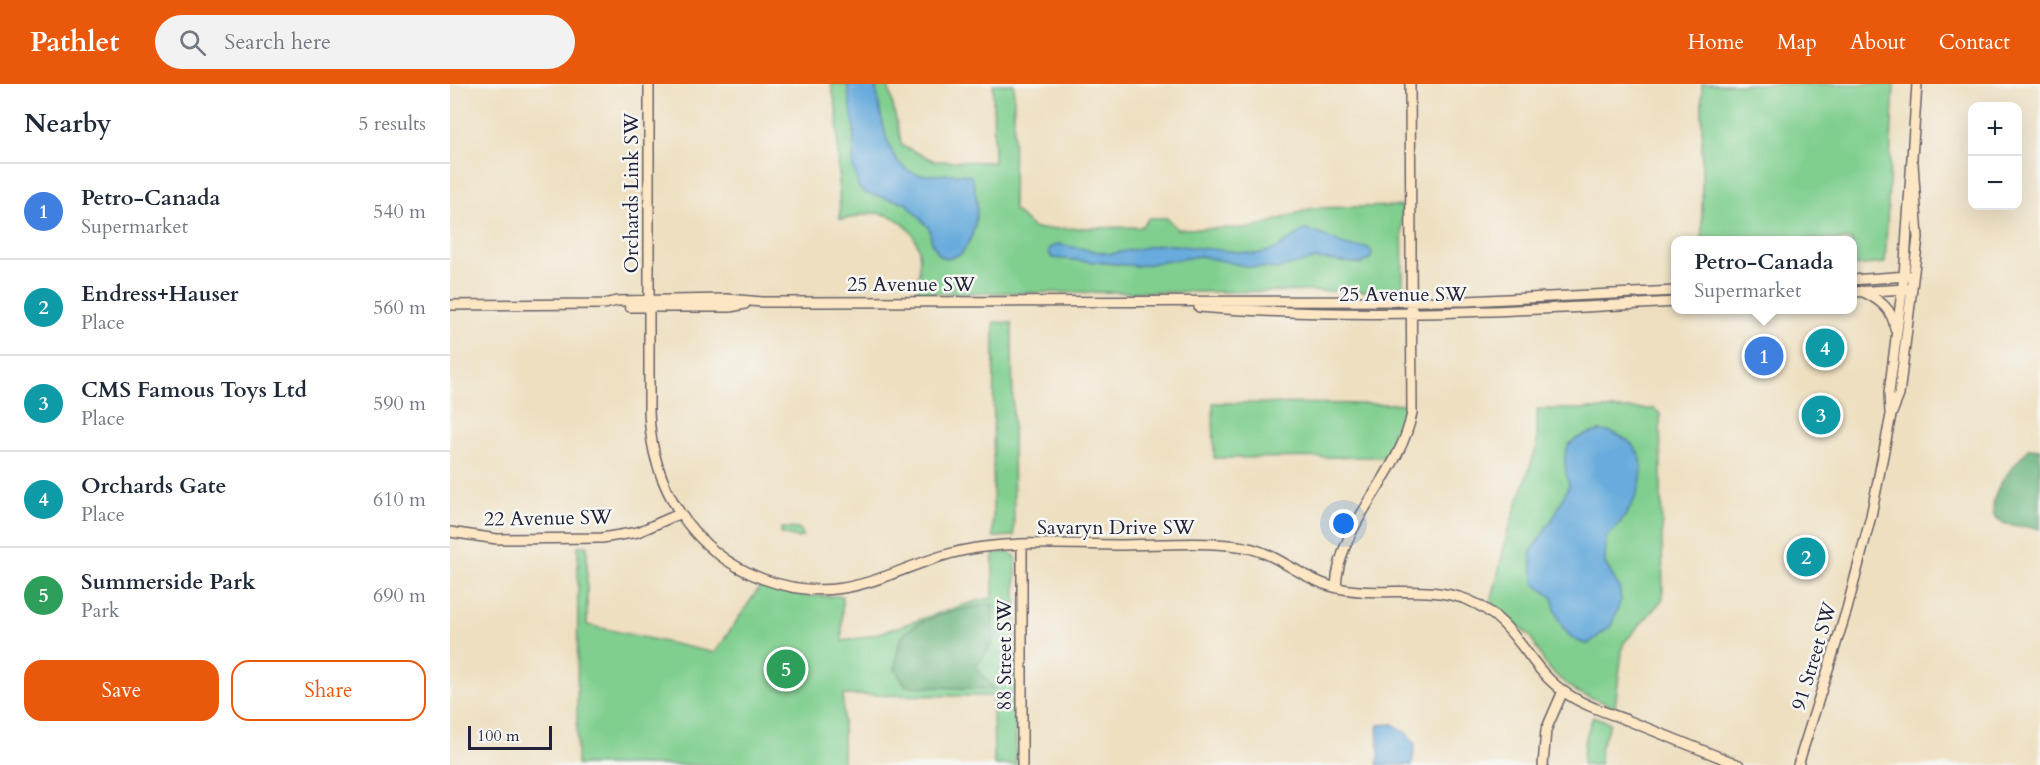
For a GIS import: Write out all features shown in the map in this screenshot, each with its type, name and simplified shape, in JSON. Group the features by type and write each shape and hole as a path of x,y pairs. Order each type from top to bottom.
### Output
{"main road":[{"name":"Orchards Link SW","path":"649,84 650,304"},
{"path":"1336,587 1347,541 1402,443 1409,424 1413,399 1410,84"},
{"name":"91 Street SW","path":"1798,765 1829,672 1854,582 1891,415 1899,395 1909,276 1918,226 1913,163 1917,84"},
{"path":"1857,280 1909,276"},
{"path":"1857,292 1908,289"},
{"name":"91 Street SW","path":"1891,415 1889,393 1896,344 1908,289"},
{"name":"25 Avenue SW","path":"450,305 650,304 730,307 762,302 1412,302 1511,300 1671,291"},
{"path":"1857,292 1885,305 1891,314 1896,344"},
{"name":"25 Avenue SW","path":"1131,301 1268,312 1412,313 1486,312 1671,302"},
{"name":"Savaryn Drive SW","path":"650,304 649,411 652,447 661,479 679,514 707,545 732,564 762,578 804,589 832,590 867,584 949,553 984,547 1022,545 1240,546 1278,557 1310,578 1336,587 1361,592 1437,592 1477,604 1513,632 1543,672 1563,691 1581,702 1739,765"},
{"name":"22 Avenue SW","path":"450,532 496,539 608,538 650,528 679,514"},
{"name":"88 Street SW","path":"1022,545 1022,765"},
{"path":"1543,765 1546,730 1563,691"}],"green space":[{"path":"831,84 888,84 902,146 935,161 994,162 993,84 1014,84 1013,209 1034,229 1141,227 1149,218 1167,218 1177,229 1254,228 1312,208 1402,206 1403,291 918,293 919,251 915,239 906,227 894,218 879,213 840,219 837,112"},
{"path":"1702,84 1894,84 1885,263 1857,266 1857,236 1702,236"},
{"path":"994,322 1012,323 1014,536 993,537"},
{"path":"1213,403 1405,404 1398,431 1385,457 1214,458"},
{"path":"1537,409 1655,409 1660,414 1663,599 1623,644 1615,707 1577,692 1560,679 1546,665 1530,636 1491,603 1508,531 1537,446"},
{"path":"2029,448 2040,449 2040,529 2005,524 1994,516 1993,506 1998,488"},
{"path":"781,528 800,529 803,536 798,538 781,534"},
{"path":"578,546 587,546 587,625 715,653 761,585 804,596 842,596 842,641 881,633 974,602 993,598 993,553 1009,552 1016,557 1016,765 994,765 993,696 843,695 843,765 577,765"},
{"path":"993,604 993,642 976,667 994,689 906,686 895,669 900,640 909,630 931,618 971,607"},
{"path":"1593,716 1610,723 1600,749 1600,765 1583,765 1584,743"}],"water":[{"path":"847,84 875,84 887,140 901,165 911,172 925,175 971,176 977,206 975,226 961,254 947,259 940,256 932,243 929,228 906,203 865,193 859,188 853,168 854,127"},
{"path":"1304,230 1313,231 1341,244 1357,248 1367,247 1372,252 1371,258 1361,264 1316,259 1277,269 1250,267 1200,256 1137,266 1052,258 1049,253 1050,248 1058,244 1110,254 1163,244 1257,254 1276,249"},
{"path":"1600,431 1622,437 1634,447 1640,459 1642,473 1633,502 1616,528 1606,537 1605,563 1619,587 1621,600 1611,626 1588,644 1574,639 1563,628 1556,613 1553,598 1535,584 1530,553 1555,515 1569,485 1565,463 1567,448 1578,438"},
{"path":"1393,724 1408,734 1415,744 1412,765 1377,765 1379,760 1378,725"}],"place":[{"name":"Orchards Gate","path":"1825,348"},
{"name":"Petro-Canada","path":"1764,356"},
{"name":"CMS Famous Toys Ltd","path":"1821,415"},
{"name":"Endress+Hauser","path":"1806,557"},
{"name":"Summerside Park","path":"786,669"}]}
